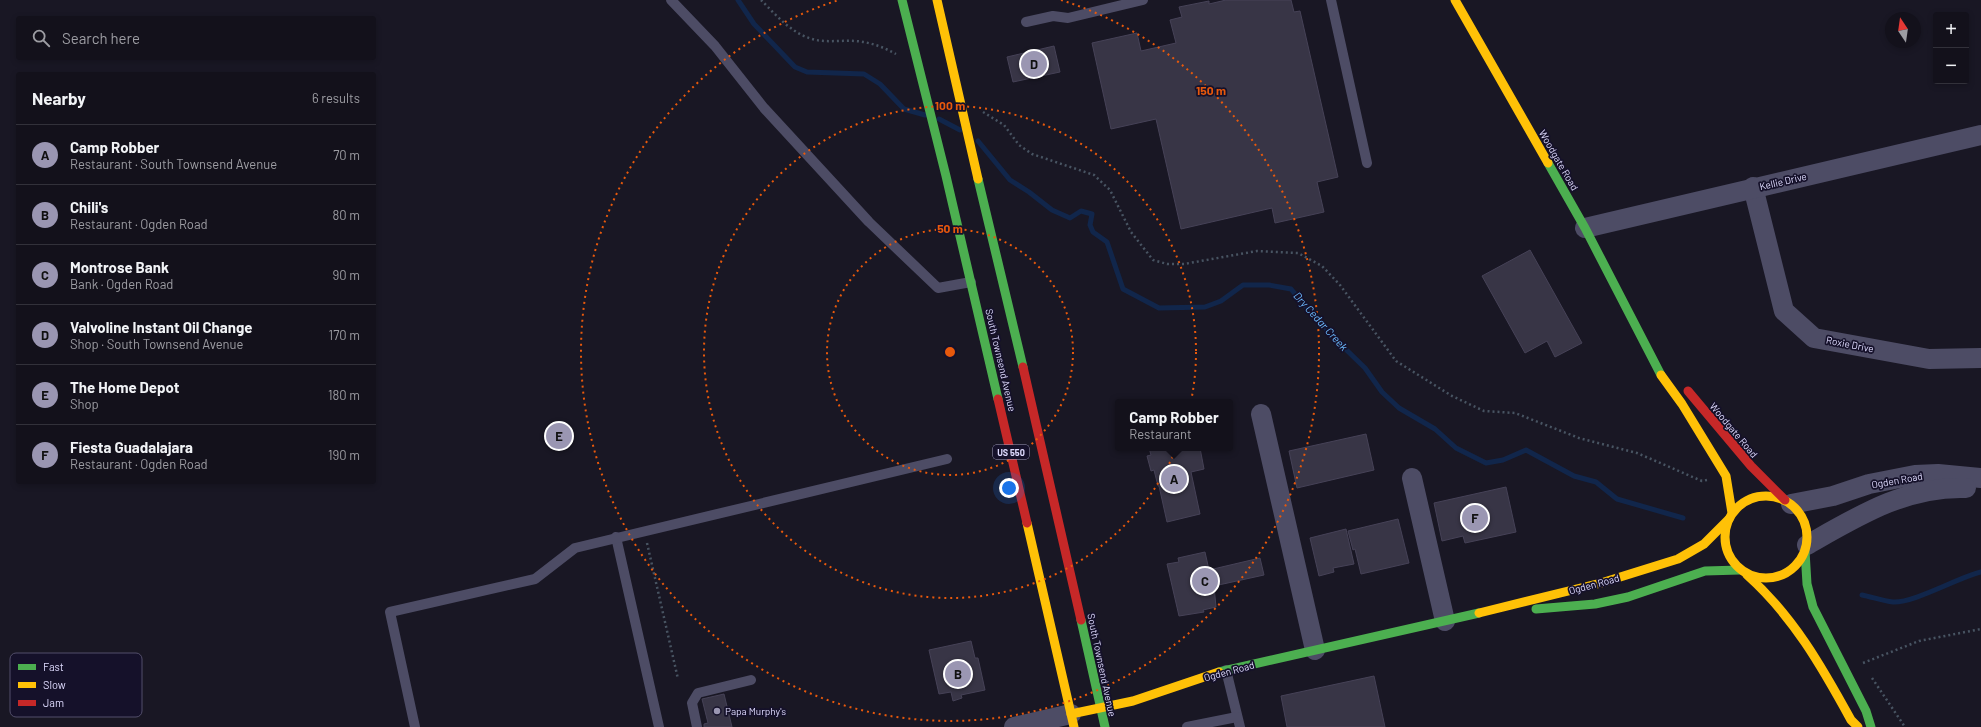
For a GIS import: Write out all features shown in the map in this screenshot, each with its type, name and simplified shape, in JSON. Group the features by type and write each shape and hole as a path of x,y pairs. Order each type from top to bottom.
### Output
{"main road":[{"name":"South Townsend Avenue","path":"902,0 971,282 1072,721"},
{"name":"South Townsend Avenue","path":"937,0 982,198 1038,427 1105,727"},
{"name":"Woodgate Road","path":"1455,0 1585,228 1657,369 1682,404 1726,476 1730,516"},
{"name":"Woodgate Road","path":"1639,334 1667,366"},
{"name":"Woodgate Road","path":"1680,382 1751,466 1788,502"},
{"path":"1858,727 1851,720 1798,628 1774,599 1732,562 1726,547 1725,530 1730,516 1740,505 1750,499 1762,496 1774,496 1788,502 1799,512 1805,522 1807,533 1807,584 1813,608 1866,711 1871,727"},
{"name":"Ogden Road","path":"1072,721 1100,708 1133,701 1226,670 1445,621 1601,583 1678,559 1704,544 1730,516"},
{"path":"1743,572 1760,578 1774,578 1788,573 1798,564 1806,548"},
{"name":"Ogden Road","path":"1445,621 1510,612 1595,604 1628,597 1705,571 1743,572"}],"street":[{"name":"Kellie Drive","path":"1585,228 1981,135"},
{"name":"Roxie Drive","path":"1753,188 1784,311 1814,338 1929,359 1981,358"},
{"path":"1261,414 1315,650"},
{"name":"Ogden Road","path":"1788,502 1833,496 1869,484 1915,475 1938,474 1981,478"},
{"path":"1412,478 1445,621"},
{"name":"Ogden Road","path":"1806,548 1883,504 1918,492 1944,487 1981,488"},
{"name":"Ogden Road","path":"1014,727 1072,721"}],"lane":[{"path":"671,0 716,46 764,108 859,211 938,288 971,282"},
{"path":"1026,22 1053,16 1068,18 1143,0"},
{"path":"1331,0 1367,164"},
{"path":"415,727 390,612 535,579 575,548 947,459"},
{"path":"616,537 659,727"},
{"path":"1226,670 1240,727"},
{"path":"697,727 692,703 698,693 751,680"},
{"path":"1187,727 1237,717"}],"path":[{"path":"761,0 795,31 812,39 837,42 861,42 880,46 898,56"},
{"path":"978,109 1004,125 1019,145 1032,154 1094,175 1110,190 1131,232 1153,260 1167,264 1184,264 1257,251 1298,253 1322,266 1340,285 1396,361 1452,396 1484,411 1515,413 1580,438 1637,454 1702,481 1726,476"},
{"path":"644,531 678,679"},
{"path":"1863,663 1919,640 1981,629"},
{"path":"1860,657 1866,668"},
{"path":"1870,674 1905,727"}],"building":[{"path":"1226,0 1291,0 1294,12 1300,11 1338,177 1317,182 1324,212 1275,223 1272,208 1181,229 1156,119 1111,129 1092,43 1137,33 1141,51 1176,43 1170,20 1182,17 1179,7 1209,1 1209,4"},
{"path":"1054,46 1060,72 1013,82 1007,57"},
{"path":"1530,250 1582,343 1555,357 1547,341 1525,353 1482,276"},
{"path":"1366,434 1374,470 1297,488 1289,451"},
{"path":"1150,451 1201,451 1204,469 1191,472 1200,514 1167,522 1159,486 1154,470 1151,471 1147,456 1151,455"},
{"path":"1506,487 1516,532 1465,543 1463,536 1442,541 1434,503"},
{"path":"1398,519 1409,563 1361,574 1355,549 1353,550 1348,531"},
{"path":"1346,529 1354,564 1333,568 1334,572 1319,576 1310,538"},
{"path":"1205,552 1209,570 1260,558 1264,575 1214,586 1216,607 1203,610 1204,612 1179,616 1167,564 1179,562 1178,558"},
{"path":"971,641 975,658 978,658 985,690 961,695 962,698 953,701 951,692 939,694 929,650"},
{"path":"1374,676 1385,727 1287,727 1281,696"},
{"name":"Papa Murphy's","path":"724,694 732,727 704,727 704,724 708,723 702,699"}],"waterway":[{"name":"Dry Cedar Creek","path":"738,0 754,24 795,67 807,72 864,74 880,84 904,109 925,115"},
{"name":"Dry Cedar Creek","path":"939,119 960,130"},
{"name":"Dry Cedar Creek","path":"978,141 1010,180 1029,192 1052,210 1070,218 1081,211 1092,214 1090,225 1093,232 1107,242 1123,289 1159,308 1205,307 1221,301 1243,285 1269,285 1291,289 1305,306 1322,322 1328,332 1365,368 1382,392 1399,408 1435,429 1456,448 1486,463 1503,460 1526,450 1574,476 1596,482 1617,499 1683,518"},
{"name":"Dry Cedar Creek","path":"1862,595 1893,602 1902,601 1924,595 1960,579 1981,572"}],"traffic: fast":[{"path":"902,0 946,176 998,399"},
{"path":"1548,163 1585,228 1661,375"},
{"path":"978,179 1023,367"},
{"path":"1805,551 1807,584 1813,607 1866,711 1871,727"},
{"path":"1536,609 1595,604 1628,597 1705,571 1740,570"},
{"path":"1219,672 1479,613"},
{"path":"1081,620 1105,727"}],"traffic: slow":[{"path":"937,0 978,179"},
{"path":"1455,0 1548,163"},
{"path":"1661,375 1682,404 1726,476 1732,513"},
{"path":"1758,496 1774,496 1789,503 1800,514 1807,529 1807,537 1807,545 1804,553 1795,566 1782,575 1774,578 1758,578 1743,571 1732,560 1725,545 1725,529 1732,514 1743,503 1758,496"},
{"path":"1479,613 1601,583 1678,559 1704,544 1729,519"},
{"path":"1027,523 1074,727"},
{"path":"1747,575 1779,608 1792,625 1829,681 1851,720 1858,727"},
{"path":"1071,714 1133,701 1219,672"}],"traffic: jam":[{"path":"1023,367 1081,620"},
{"path":"1688,391 1751,466 1785,500"},
{"path":"998,399 1027,523"}],"place":[{"name":"Valvoline Instant Oil Change","path":"1034,64"},
{"name":"The Home Depot","path":"559,436"},
{"name":"Camp Robber","path":"1174,479"},
{"name":"Fiesta Guadalajara","path":"1475,518"},
{"name":"Montrose Bank","path":"1205,581"},
{"name":"Chili's","path":"958,674"},
{"name":"Papa Murphy's","path":"717,711"}]}
